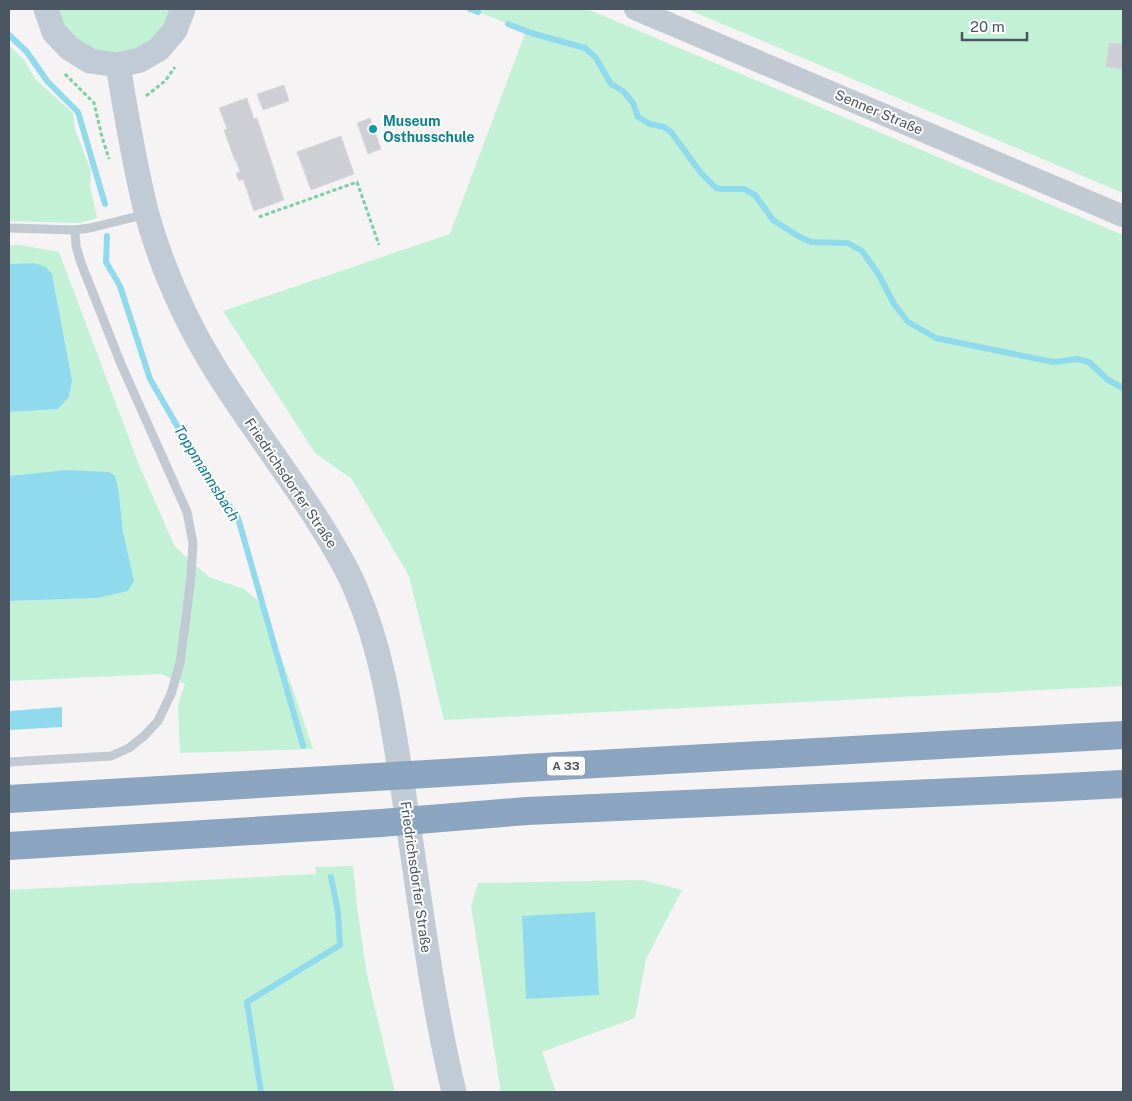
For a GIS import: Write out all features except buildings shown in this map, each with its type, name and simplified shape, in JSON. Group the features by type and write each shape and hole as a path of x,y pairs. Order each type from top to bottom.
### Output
{"highway":[{"name":"A 33","path":"9,799 1123,735"},
{"path":"9,846 381,823 528,811 1123,784"}],"main road":[{"path":"46,9 54,32 68,48 90,61 118,65 140,60 159,49 175,30 183,9"},
{"name":"Friedrichsdorfer Straße","path":"118,65 133,153 147,214 161,257 193,330 213,366 242,411 309,505 338,554 356,590 369,624 381,666 390,711 406,805 432,984 454,1092"}],"street":[{"name":"Senner Straße","path":"635,9 1123,216"}],"lane":[{"path":"9,228 75,230 102,226 147,214"},
{"path":"9,762 111,756 129,748 144,736 158,721 170,694 180,663 186,618 191,576 192,543 187,512 121,364 80,263 75,230"}],"path":[{"path":"259,216 357,182 379,245"}],"green space":[{"path":"57,9 170,9 168,19 160,32 151,41 140,48 128,52 115,53 89,48 74,38 68,31"},
{"path":"471,9 587,9 1123,235 1123,686 444,720 409,576 352,479 315,453 223,311 450,234 526,31"},
{"path":"687,9 1123,9 1123,193"},
{"path":"9,45 24,60 35,79 73,113 75,129 91,171 90,186 97,218 80,223 9,221"},
{"path":"9,245 20,245 59,252 139,465 175,547 209,577 244,589 261,603 313,749 180,753 178,704 185,684 161,674 9,681 9,601 97,598 123,532 119,493 65,470 9,476 9,412 58,409 72,380 52,274 34,263 9,264"},
{"path":"353,866 367,975 395,1092 9,1092 9,890 316,874 315,867"},
{"path":"643,880 682,890 646,959 635,1018 542,1052 556,1092 501,1092 471,906 478,883"}],"water":[{"path":"34,263 46,267 52,274 72,380 69,397 58,409 9,412 9,264"},
{"path":"65,470 109,472 115,476 119,493 123,532 134,581 128,591 97,598 9,601 9,476"},
{"path":"62,707 62,727 9,730 9,711"},
{"path":"595,912 599,995 526,999 522,916"}],"waterway":[{"path":"470,9 478,12"},
{"path":"508,24 531,33 585,48 596,58 611,84 623,91 633,103 638,117 650,124 664,127 671,132 701,173 716,188 744,189 755,195 773,220 811,242 848,243 862,251 879,275 894,304 908,322 936,338 1054,362 1077,359 1089,362 1108,380 1123,388"},
{"name":"Toppmannsbach","path":"9,35 27,52 47,81 78,112 105,204"},
{"name":"Toppmannsbach","path":"107,236 106,262 120,286 150,379 198,462 238,518 303,746"},
{"name":"Toppmannsbach","path":"261,1092 247,1002 340,945 338,912 331,877"}],"place":[{"name":"Museum Osthusschule","path":"373,129"}]}
